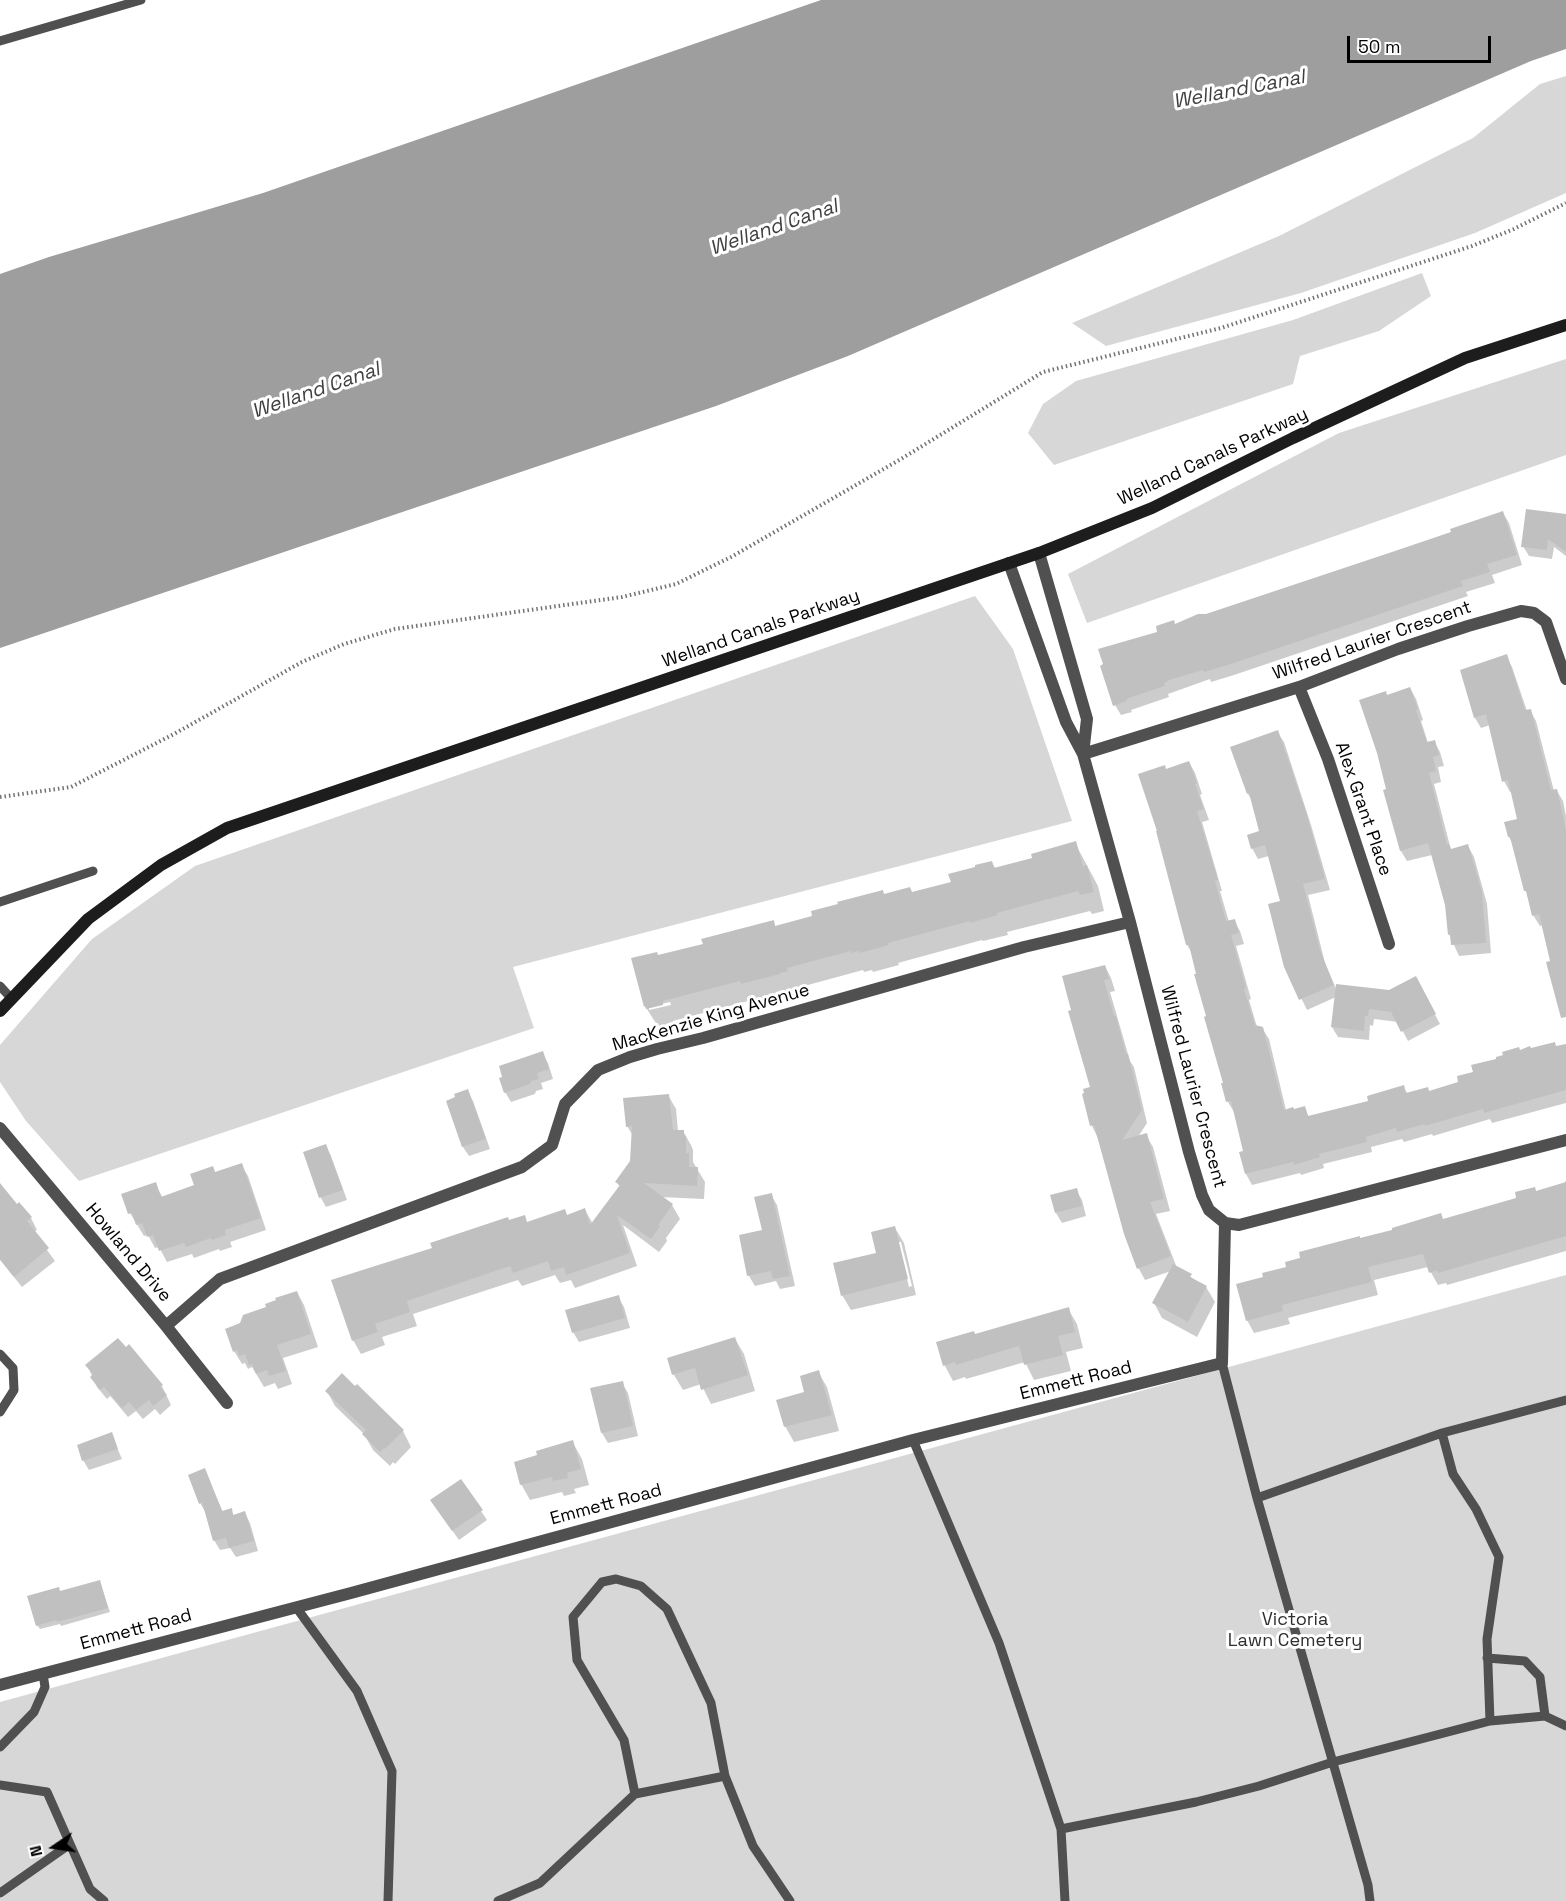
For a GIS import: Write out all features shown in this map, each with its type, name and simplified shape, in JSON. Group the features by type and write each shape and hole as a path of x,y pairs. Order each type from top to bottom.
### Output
{"main road":[{"name":"Welland Canals Parkway","path":"0,1011 88,919 161,865 227,828 1040,553 1152,508 1293,438 1465,358 1566,325"}],"street":[{"name":"Wilfred Laurier Crescent","path":"1040,553 1087,719 1083,754"},
{"name":"Wilfred Laurier Crescent","path":"1009,563 1066,722 1083,754 1202,1194 1209,1210 1225,1223"},
{"name":"Wilfred Laurier Crescent","path":"1083,754 1299,687 1408,646 1521,611 1534,613 1546,622 1566,679"},
{"name":"Alex Grant Place","path":"1299,687 1328,759 1389,944"},
{"name":"MacKenzie King Avenue","path":"166,1326 220,1279 522,1167 552,1145 565,1104 598,1070 657,1049 1024,947 1130,922"},
{"name":"Howland Drive","path":"0,1128 166,1326 227,1403"},
{"path":"1222,1363 1225,1223 1239,1225 1566,1140"},
{"name":"Emmett Road","path":"0,1685 913,1440 1222,1363"}],"lane":[{"path":"0,41 141,0"},
{"path":"0,902 93,871"},
{"path":"0,986 11,998"},
{"path":"0,1354 13,1368 14,1390 0,1412"},
{"path":"1222,1363 1257,1498 1368,1885 1370,1901"},
{"path":"1257,1498 1442,1433 1566,1400"},
{"path":"1442,1433 1453,1474 1476,1509 1499,1557 1486,1639 1491,1721"},
{"path":"913,1440 999,1643 1061,1829 1065,1901"},
{"path":"635,1794 624,1740 577,1660 573,1617 602,1582 616,1580 641,1586 667,1609 711,1703 724,1776 753,1846 790,1901"},
{"path":"296,1607 357,1690 392,1771 388,1901"},
{"path":"1487,1658 1525,1661 1540,1677 1545,1716"},
{"path":"0,1747 34,1712 45,1687 43,1674"},
{"path":"1061,1829 1196,1802 1259,1786 1333,1762 1491,1721 1545,1716 1566,1726"},
{"path":"498,1901 540,1883 635,1794 724,1776"},
{"path":"0,1785 47,1792 90,1889 104,1901"},
{"path":"0,1893 70,1844"}],"path":[{"path":"0,797 71,787 174,734 302,662 344,644 395,629 622,597 676,584 731,557 901,459 1043,372 1221,328 1472,246 1514,229 1566,203"}],"green space":[{"path":"1566,76 1566,193 1475,233 1301,293 1106,346 1072,323 1279,236 1473,138 1540,84"},
{"path":"1422,273 1431,296 1379,331 1300,356 1293,384 1054,465 1028,433 1043,404 1076,381 1293,320"},
{"path":"1566,359 1566,455 1087,623 1068,574 1339,433"},
{"path":"975,596 1013,649 1072,821 513,967 534,1028 79,1181 26,1121 0,1082 0,1045 92,939 195,866"},
{"name":"Victoria Lawn Cemetery","path":"1566,1275 1566,1901 0,1901 0,1702"}],"water":[{"name":"Welland Canal","path":"821,0 1566,0 1566,49 1531,61 848,356 716,406 0,648 0,274 49,257 263,193"}],"building":[{"path":"1526,509 1566,514 1566,552 1548,539 1547,550 1521,547"},
{"path":"1503,511 1517,555 1487,564 1490,572 1461,581 1463,586 1228,665 1169,680 1164,684 1165,686 1126,699 1127,701 1113,706 1100,666 1103,664 1098,649 1157,632 1156,626 1174,620 1175,624 1198,614 1206,614 1451,532 1450,529"},
{"path":"1507,654 1525,710 1531,709 1551,790 1557,789 1566,830 1566,1017 1561,1018 1546,962 1550,961 1539,914 1532,916 1504,822 1517,819 1508,780 1502,782 1486,714 1474,718 1460,670"},
{"path":"1410,687 1427,742 1435,740 1439,755 1433,757 1436,771 1429,773 1447,845 1449,844 1451,849 1468,844 1482,892 1486,943 1451,945 1445,905 1428,843 1400,851 1383,790 1386,789 1377,753 1359,700 1386,691 1387,695"},
{"path":"1278,730 1306,812 1325,879 1303,884 1320,950 1334,985 1299,1000 1284,967 1268,904 1280,901 1265,845 1251,849 1247,835 1259,831 1249,793 1247,794 1230,747"},
{"path":"1189,761 1204,809 1197,811 1218,880 1215,881 1226,921 1235,919 1239,933 1231,935 1246,988 1244,989 1255,1025 1263,1027 1284,1110 1305,1106 1308,1116 1368,1101 1367,1096 1404,1085 1406,1093 1428,1087 1429,1091 1458,1082 1457,1076 1473,1072 1471,1065 1496,1059 1503,1055 1502,1052 1555,1042 1556,1046 1566,1044 1566,1090 1484,1113 1483,1109 1397,1132 1396,1128 1366,1137 1367,1142 1319,1154 1320,1157 1294,1165 1293,1162 1245,1174 1239,1152 1243,1151 1231,1101 1226,1102 1221,1083 1223,1083 1204,1017 1206,1016 1194,974 1196,974 1189,945 1186,945 1157,831 1138,774 1165,765 1166,769"},
{"path":"1076,841 1083,866 1087,865 1094,892 1080,895 1078,891 997,913 998,915 970,923 970,921 888,943 889,945 860,953 859,951 851,953 851,951 787,968 788,971 780,974 741,984 740,981 663,1001 663,1005 646,1009 644,1007 631,958 657,952 658,955 703,944 701,939 774,920 775,926 812,916 811,911 838,904 837,902 883,890 884,894 910,887 912,892 951,882 948,874 975,867 975,865 992,861 994,868 1032,858 1031,854"},
{"path":"1105,965 1109,979 1104,980 1126,1054 1128,1054 1142,1110 1122,1140 1147,1133 1164,1199 1150,1202 1171,1256 1137,1269 1124,1234 1094,1125 1090,1126 1082,1094 1083,1089 1090,1087 1068,1011 1071,1010 1062,976"},
{"path":"1416,976 1436,1014 1401,1032 1391,1012 1369,1009 1368,1016 1365,1016 1364,1031 1331,1027 1336,984 1389,990"},
{"path":"543,1051 549,1069 537,1073 539,1079 531,1081 530,1084 504,1093 499,1078 502,1077 499,1066"},
{"path":"468,1089 486,1139 462,1147 446,1101 455,1097 454,1094"},
{"path":"669,1094 673,1130 684,1130 686,1153 689,1153 689,1167 698,1167 697,1186 644,1183 673,1204 651,1239 617,1215 630,1253 566,1275 564,1267 551,1271 548,1261 513,1273 510,1266 407,1301 410,1312 375,1324 378,1332 352,1341 331,1280 432,1248 430,1243 508,1217 509,1220 525,1215 527,1222 565,1209 567,1215 585,1208 590,1225 620,1185 615,1182 630,1161 632,1126 626,1127 623,1098"},
{"path":"326,1144 343,1190 319,1198 303,1152"},
{"path":"242,1163 261,1218 225,1230 226,1235 186,1247 184,1243 159,1251 153,1235 147,1237 142,1223 136,1225 132,1213 128,1214 121,1194 156,1182 161,1197 194,1185 190,1174 213,1166 215,1172"},
{"path":"1566,1182 1566,1236 1438,1273 1437,1270 1429,1273 1423,1254 1368,1267 1372,1282 1282,1305 1283,1311 1246,1321 1236,1284 1263,1277 1262,1273 1286,1267 1285,1262 1300,1258 1299,1252 1392,1230 1392,1228 1441,1213 1443,1219 1516,1198 1515,1192 1535,1187 1536,1191"},
{"path":"0,1183 17,1204 19,1202 32,1217 27,1221 49,1248 14,1277 0,1259"},
{"path":"1077,1188 1082,1206 1055,1213 1050,1195"},
{"path":"772,1193 790,1276 773,1279 771,1271 747,1276 739,1235 762,1230 754,1197"},
{"path":"895,1226 908,1279 841,1296 833,1263 876,1253 871,1232"},
{"path":"1173,1264 1192,1274 1190,1277 1207,1286 1188,1322 1152,1303"},
{"path":"297,1291 311,1334 277,1345 286,1371 269,1376 267,1370 256,1374 245,1354 239,1356 237,1350 233,1352 225,1329 240,1323 243,1315 266,1307 265,1304 276,1300 275,1298"},
{"path":"619,1295 625,1318 572,1333 565,1310"},
{"path":"1069,1307 1075,1332 1058,1336 1063,1355 1024,1365 1019,1346 956,1365 955,1362 943,1366 936,1342 974,1331 975,1334"},
{"path":"735,1337 748,1375 701,1390 695,1368 672,1375 667,1358"},
{"path":"118,1338 126,1347 129,1344 163,1385 160,1387 167,1395 153,1406 149,1400 136,1410 129,1402 122,1408 105,1388 100,1390 90,1377 93,1374 85,1365"},
{"path":"819,1370 832,1415 784,1427 776,1400 804,1392 800,1376"},
{"path":"342,1373 355,1386 357,1384 404,1430 380,1452 362,1434 366,1430 325,1391"},
{"path":"623,1381 633,1426 601,1433 590,1388"},
{"path":"112,1432 118,1449 82,1461 77,1445"},
{"path":"573,1440 581,1469 567,1473 568,1478 553,1481 552,1477 520,1485 514,1462 537,1455 536,1451"},
{"path":"205,1468 222,1511 232,1508 233,1515 245,1511 254,1541 229,1548 226,1538 213,1541 202,1502 199,1504 188,1475"},
{"path":"461,1479 483,1510 452,1531 430,1500"},
{"path":"100,1580 108,1608 36,1626 27,1596 59,1587 60,1591"}]}
